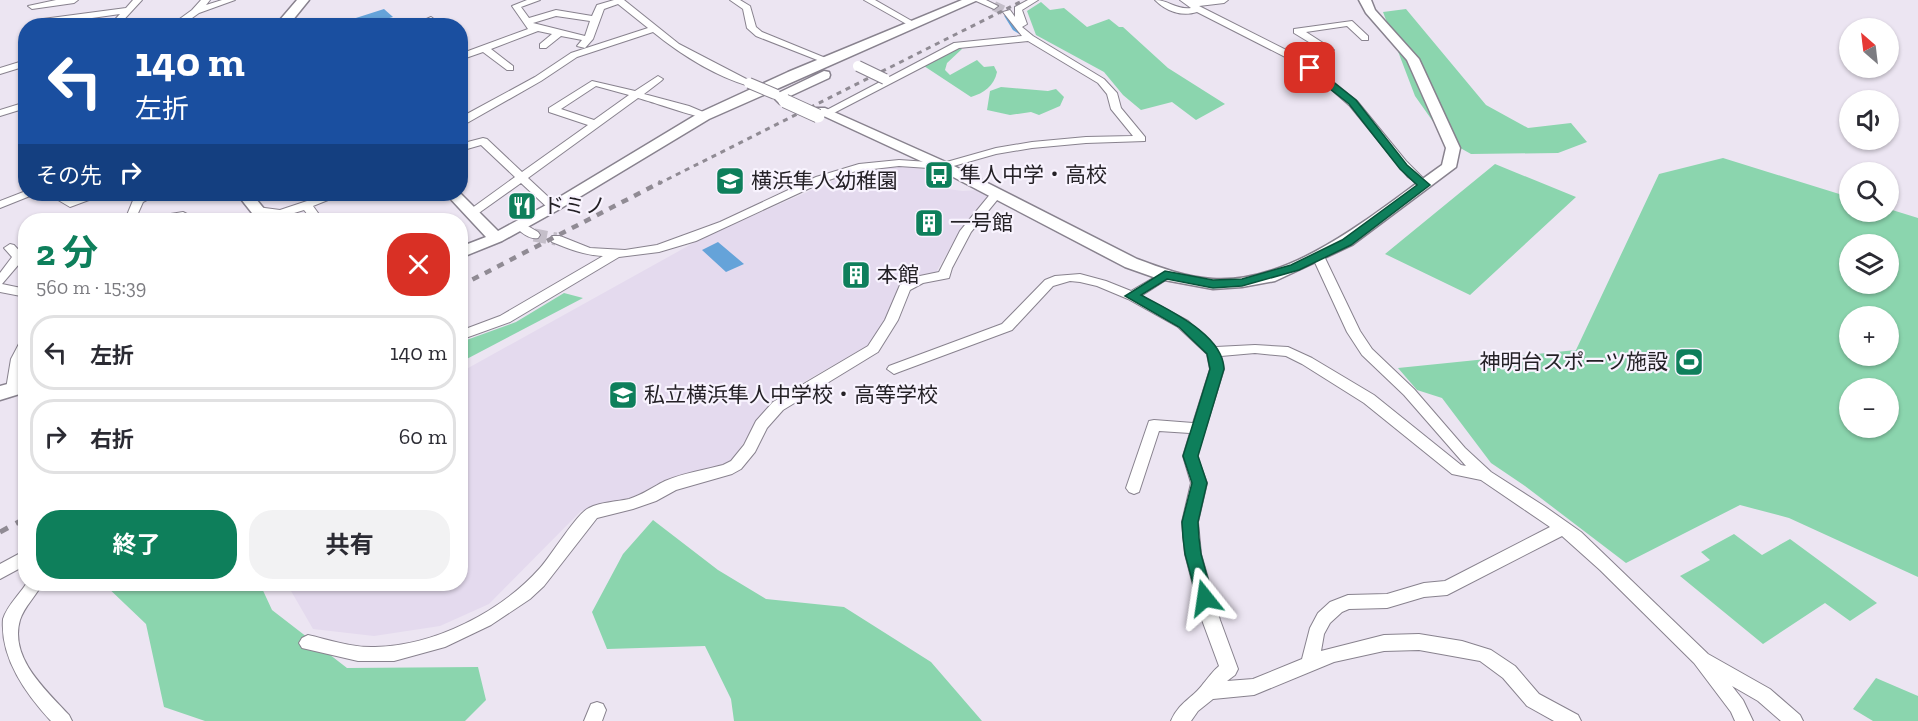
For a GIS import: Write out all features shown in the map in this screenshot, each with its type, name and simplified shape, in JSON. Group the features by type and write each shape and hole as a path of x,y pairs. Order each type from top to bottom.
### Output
{"street":[{"path":"40,18 31,3 74,0"},
{"path":"121,18 138,0"},
{"path":"186,18 206,0"},
{"path":"195,12 231,0"},
{"path":"290,18 303,0"},
{"path":"537,0 516,6 526,22 535,29 588,39"},
{"path":"734,0 747,8 752,28 759,34 828,61"},
{"path":"868,0 914,24"},
{"path":"468,250 520,226 704,116 972,0"},
{"path":"978,0 994,6"},
{"path":"1028,36 1018,9 1034,0"},
{"path":"1159,0 1172,10 1190,13 1191,4"},
{"path":"1191,4 1224,0"},
{"path":"468,118 538,79 574,55 588,39 600,7 619,1 676,46 744,82 943,166 1105,251 1165,275 1213,284 1242,282 1269,277 1346,242 1449,167 1453,148 1413,59 1370,11 1365,0"},
{"path":"1191,4 1299,61 1353,102 1404,167 1424,185"},
{"path":"80,18 129,10"},
{"path":"556,239 589,252 619,252 666,246 697,236 825,178 852,169 884,164 943,166 993,152 1036,144 1084,139 1141,139 1116,109 1112,93 1101,81 1028,36 1019,29 1006,12"},
{"path":"526,22 556,13 595,19"},
{"path":"783,98 943,24 945,20 936,15"},
{"path":"1299,61 1329,50 1297,31 1349,23 1365,38"},
{"path":"468,54 535,29"},
{"path":"574,55 653,29"},
{"path":"543,46 558,34"},
{"path":"825,115 886,80 957,45 1028,36"},
{"path":"484,48 510,68"},
{"path":"0,59 3,70 18,65"},
{"path":"854,65 886,80"},
{"path":"472,213 658,80"},
{"path":"596,124 554,110 595,83 685,108 704,116"},
{"path":"0,113 18,107"},
{"path":"468,144 475,140 483,141 553,207"},
{"path":"308,643 350,653 378,656 430,644 474,628 538,582 592,513 628,505 651,497 671,485 727,470 736,465 750,448 761,425 778,406 873,349 884,335 899,306 904,288 919,280 945,275 946,268 966,231 996,194"},
{"path":"0,205 18,197"},
{"path":"250,201 257,210 275,213"},
{"path":"284,213 317,201"},
{"path":"460,201 496,238"},
{"path":"306,205 312,213"},
{"path":"520,226 534,234"},
{"path":"10,248 18,256"},
{"path":"468,333 505,319 619,252"},
{"path":"1318,256 1354,332 1367,352 1409,392 1460,452 1486,476 1563,528 1606,565 1700,658 1737,706 1744,721"},
{"path":"0,281 18,258"},
{"path":"1132,296 1165,275"},
{"path":"894,369 1006,327 1049,283 1056,279 1080,278 1132,296 1183,324 1213,352 1217,369 1190,456 1199,483 1190,522 1193,554 1211,620 1229,669 1214,681 1209,691 1192,705 1180,721"},
{"path":"0,288 18,291"},
{"path":"1213,352 1255,349 1288,352 1370,399 1457,470 1486,476"},
{"path":"13,389 18,359"},
{"path":"1134,488 1154,425 1199,429"},
{"path":"1311,663 1316,633 1324,618 1336,608 1348,602 1387,600 1424,590 1447,588 1563,528"},
{"path":"0,572 18,561"},
{"path":"30,591 13,618 5,649 19,672 63,721"},
{"path":"1209,691 1254,687 1311,663 1383,642 1419,642 1462,648 1485,655 1509,672 1533,700 1572,721"},
{"path":"1700,658 1764,695 1794,721"}],"shaded area":[{"name":"私立横浜隼人中学校・高等学校","path":"910,166 926,170 941,178 942,185 948,189 977,190 987,196 953,243 935,274 909,280 900,285 881,331 867,346 800,384 771,405 729,463 667,479 633,497 581,511 489,604 440,626 374,636 313,629 291,591 468,591 468,368 706,236 849,174"}],"green space":[{"path":"1041,2 1050,10 1064,8 1087,27 1109,19 1119,27 1123,27 1168,68 1225,104 1196,120 1172,102 1141,110 1123,95 1104,72 1036,35 1027,11"},
{"path":"1406,9 1486,105 1528,128 1571,123 1587,142 1558,153 1471,154 1446,140 1415,96 1383,12"},
{"path":"960,47 962,49 947,63 945,70 950,75 977,60 984,67 994,66 997,72 988,88 971,97 924,66"},
{"path":"1001,87 1048,91 1056,89 1064,97 1060,106 1039,115 1031,112 1010,115 987,110 990,91"},
{"name":"神明台スポーツ施設","path":"1723,158 1839,194 1839,222 1899,222 1899,212 1918,218 1918,577 1789,518 1740,505 1626,563 1491,463 1442,398 1417,390 1398,368 1576,350 1659,174"},
{"path":"1495,164 1576,197 1470,295 1385,254"},
{"path":"564,293 583,298 468,358 468,339 516,322"},
{"path":"653,520 718,570 766,599 844,607 931,662 982,721 734,721 731,699 705,646 607,649 592,612 623,554"},
{"path":"1734,534 1762,555 1790,539 1877,603 1850,621 1825,603 1763,644 1680,576 1710,560 1701,552"},
{"path":"111,591 263,591 272,610 347,668 478,667 486,700 465,721 205,721 164,707 146,624"},
{"path":"1876,678 1918,696 1918,721 1873,721 1853,709"}],"water":[{"path":"384,9 393,17 389,18 356,18"},
{"path":"718,242 744,264 726,272 702,250"}],"waterway":[{"path":"1006,16 1014,29 1024,35"}],"tunnel":[{"path":"994,6 1007,12"},
{"path":"534,235 556,239"}],"railway":[{"path":"658,184 1024,0"},
{"path":"468,282 661,182"},
{"path":"0,532 18,522"}],"place":[{"name":"隼人中学・高校","path":"939,175"},
{"name":"横浜隼人幼稚園","path":"730,181"},
{"name":"ドミノ","path":"522,206"},
{"name":"一号館","path":"929,223"},
{"name":"本館","path":"856,275"},
{"name":"神明台スポーツ施設","path":"1689,362"},
{"name":"私立横浜隼人中学校・高等学校","path":"623,395"}],"route":[{"path":"1205,598 1191,538 1190,522 1199,483 1190,456 1217,369 1217,362 1213,352 1191,330 1132,296 1165,275 1187,281 1213,284 1269,277 1346,242 1424,185 1404,167 1353,102 1310,68"}]}
